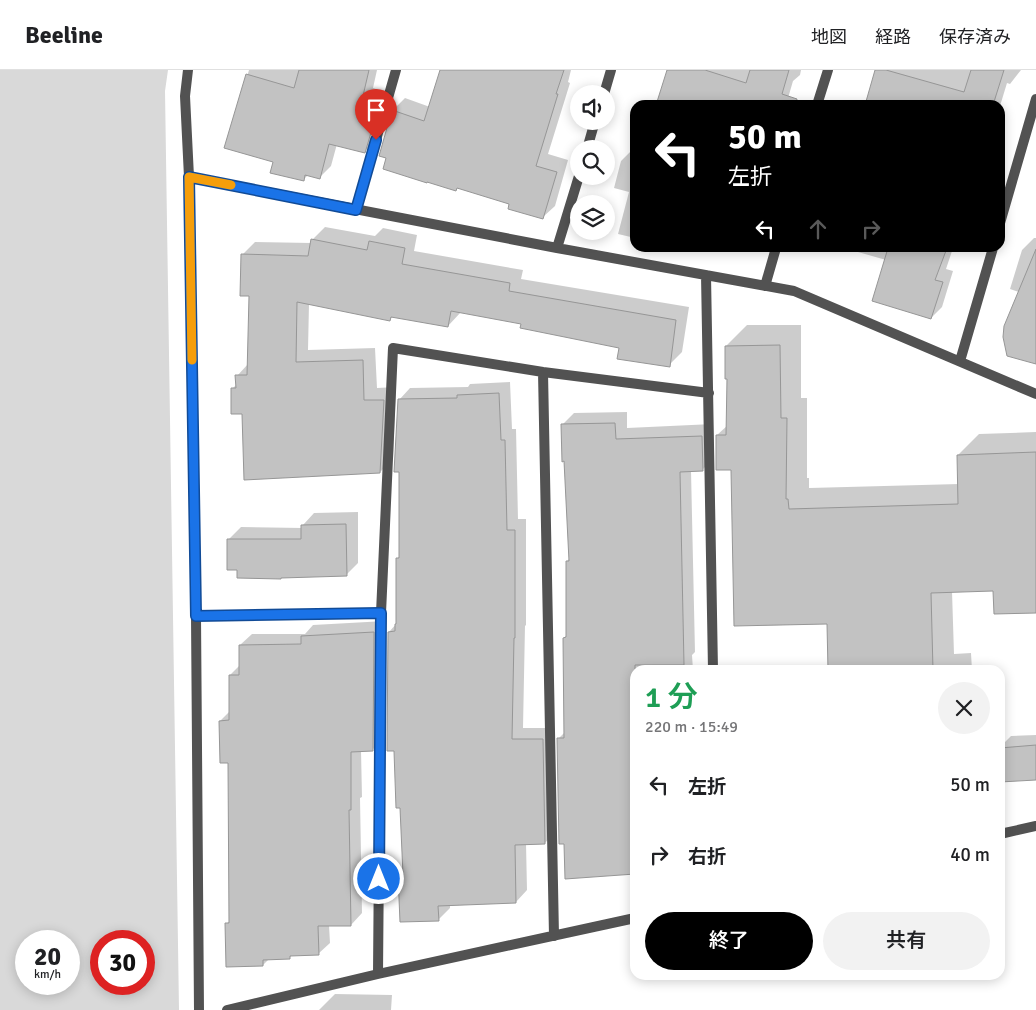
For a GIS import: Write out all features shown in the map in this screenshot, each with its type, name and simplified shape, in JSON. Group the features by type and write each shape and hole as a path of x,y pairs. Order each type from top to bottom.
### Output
{"street":[{"path":"188,70 185,96 189,177 196,616 198,1010"},
{"path":"356,210 396,70"},
{"path":"607,85 611,70"},
{"path":"819,100 828,70"},
{"path":"1005,206 1036,99"},
{"path":"189,177 557,248 794,291 1036,394"},
{"path":"557,248 576,185"},
{"path":"765,286 775,252"},
{"path":"960,361 992,252"},
{"path":"706,275 713,665"},
{"path":"378,974 381,613 393,348 543,372 709,393"},
{"path":"543,372 554,936"},
{"path":"196,616 381,613"},
{"path":"1005,833 1036,826"},
{"path":"227,1010 378,974 630,919"}],"shaded area":[{"path":"0,70 168,70 165,91 179,1010 0,1010"}],"building":[{"path":"299,70 369,70 362,100 379,105 365,153 329,144 320,179 305,175 304,181 270,173 273,162 224,148 246,74 294,88"},
{"path":"440,70 564,70 536,166 557,172 543,219 508,209 509,204 457,188 456,191 427,183 383,169 386,158 379,156 392,110 424,121"},
{"path":"667,70 705,70 746,83 750,70 789,70 782,94 797,99 797,100 658,100"},
{"path":"875,70 886,70 964,92 971,70 1004,70 995,100 866,100"},
{"path":"311,239 367,250 369,241 405,248 402,264 510,283 509,291 676,320 670,367 617,359 619,348 520,328 521,324 451,311 448,327 391,317 390,321 297,302 296,362 363,360 364,400 384,400 380,473 244,480 242,414 231,414 231,388 236,388 235,375 247,375 249,296 240,296 241,254 308,256"},
{"path":"1036,249 1036,364 1007,356 1003,337 1004,326"},
{"path":"887,252 946,252 935,280 943,282 931,319 872,301"},
{"path":"780,345 781,418 787,418 786,499 788,499 789,509 958,504 957,455 1036,452 1036,613 994,614 993,591 931,593 933,665 828,665 827,624 734,626 731,470 716,470 716,435 726,435 727,379 725,379 725,346"},
{"path":"499,393 501,440 505,440 507,530 515,530 515,638 512,739 543,739 545,844 515,845 516,903 438,906 439,921 400,922 398,875 403,875 400,808 396,808 394,751 387,751 388,632 395,631 396,558 399,558 399,472 394,472 398,399 457,398 457,395"},
{"path":"615,423 616,439 702,436 703,471 680,472 684,665 630,665 630,874 565,879 564,844 559,844 557,738 564,738 563,638 566,637 566,561 569,561 561,424"},
{"path":"346,524 347,576 281,579 237,578 237,570 227,570 227,539 301,539 301,525"},
{"path":"374,632 373,751 351,752 351,810 349,810 351,926 318,926 319,955 290,956 290,959 263,960 263,966 226,967 225,923 229,923 228,763 220,763 219,721 229,720 229,675 239,675 239,645 301,644 301,636"},
{"path":"1036,745 1036,780 1005,782 1005,748"}],"slow traffic":[{"path":"192,360 189,177 231,185"}],"route":[{"path":"376,140 356,210 189,177 196,616 381,613 379,879"}]}
